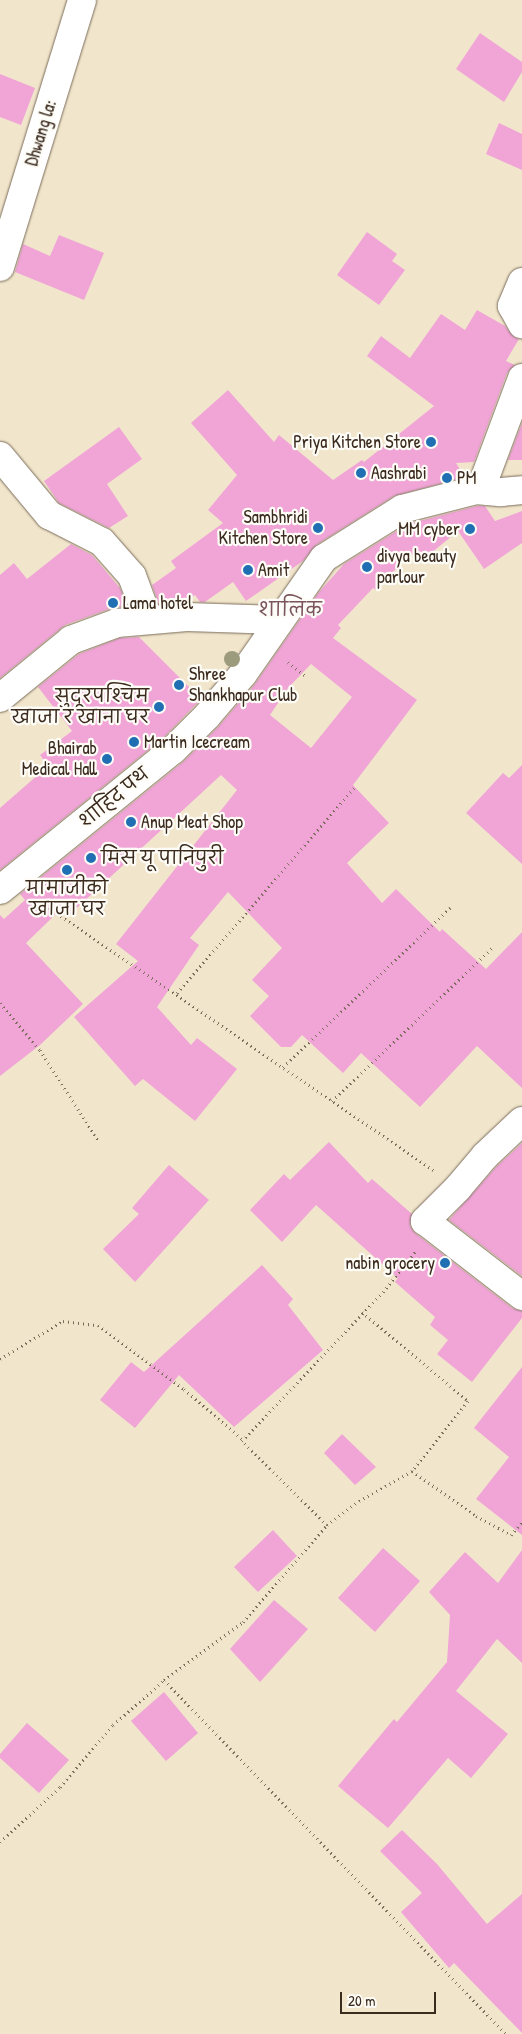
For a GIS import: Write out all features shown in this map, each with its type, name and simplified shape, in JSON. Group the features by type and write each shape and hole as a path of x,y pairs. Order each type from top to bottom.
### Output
{"street":[{"name":"Dhwang la:","path":"0,266 82,0"},
{"path":"522,282 512,306 522,324"},
{"path":"476,490 483,484 522,378"},
{"path":"0,456 49,515 102,542 132,576 148,620"},
{"name":"शाहिद पथ","path":"5,886 173,750 207,716 243,674 324,558 402,509 476,490 501,492 522,490"},
{"path":"0,698 72,640 117,624 187,617 279,620"},
{"path":"522,1120 485,1156 458,1188 425,1221 522,1296"}],"path":[{"path":"177,993 355,787"},
{"path":"5,886 177,993 458,1188"},
{"path":"283,1067 450,908"},
{"path":"332,1101 493,947"},
{"path":"0,1003 40,1050 99,1142"},
{"path":"242,1441 362,1312 383,1292 416,1252 425,1221"},
{"path":"0,1842 60,1787 113,1725 164,1680 243,1622 327,1525 359,1501 412,1471 468,1401 362,1312"},
{"path":"0,1359 63,1321 98,1325 184,1389 242,1441 327,1525"},
{"path":"412,1471 476,1516 511,1535 522,1522"},
{"path":"164,1680 506,2034"}],"building":[{"path":"480,33 522,62 522,72 504,102 456,69"},
{"path":"0,74 35,88 21,125 0,117"},
{"path":"499,123 522,134 522,170 486,154"},
{"path":"367,232 397,254 392,261 405,270 379,305 337,275"},
{"path":"59,235 104,253 84,300 15,272 23,244 50,256"},
{"path":"477,310 505,326 514,337 519,339 506,361 515,365 507,373 474,462 456,463 465,477 394,496 316,545 303,561 246,601 233,582 205,602 200,602 195,595 185,601 159,604 152,585 176,568 171,561 223,523 208,510 237,475 191,423 228,390 274,442 279,435 333,480 362,460 364,462 434,406 367,356 381,336 410,358 441,314 465,330"},
{"path":"522,423 522,460 508,460"},
{"path":"119,427 142,459 107,484 128,516 109,528 59,503 44,481"},
{"path":"477,506 485,506 495,521 522,511 522,543 484,569 458,531 419,563 411,553 376,590 373,588 338,625 341,628 333,638 417,700 353,785 389,823 347,863 382,903 396,889 440,932 442,929 486,969 522,932 522,1088 477,1046 420,1107 361,1053 343,1073 302,1035 291,1047 281,1047 250,1016 269,996 252,980 282,948 228,892 190,938 199,945 157,1007 191,1045 197,1038 237,1069 195,1121 143,1079 135,1086 74,1017 138,961 116,944 237,790 221,775 68,916 61,909 26,943 83,1004 40,1045 0,1076 0,915 4,919 25,900 20,894 183,762 218,727 255,684 319,592 344,564 408,524","holes":["311,664 352,697 311,748 270,715 288,688"]},
{"path":"71,544 92,555 120,588 127,606 112,608 65,625 0,678 0,575 14,563 27,579"},
{"path":"139,637 201,699 163,738 0,870 0,808 48,766 40,755 72,731 38,687 79,654 120,638"},
{"path":"522,765 522,864 466,813 503,773 509,778"},
{"path":"329,1142 368,1183 372,1179 412,1214 410,1226 415,1233 512,1308 522,1311 522,1318 472,1382 437,1354 448,1340 430,1325 435,1317 395,1282 398,1278 316,1205 282,1242 250,1210 284,1174 290,1180"},
{"path":"522,1143 522,1276 449,1220 497,1166"},
{"path":"169,1165 209,1200 135,1282 103,1249 139,1214 132,1208"},
{"path":"262,1265 293,1299 288,1305 323,1350 234,1427 179,1375 135,1428 100,1400 131,1362 144,1372"},
{"path":"522,1367 522,1535 476,1499 509,1457 474,1428"},
{"path":"342,1434 376,1467 355,1485 324,1453"},
{"path":"273,1530 297,1556 258,1592 234,1567"},
{"path":"383,1548 420,1581 375,1632 338,1598"},
{"path":"522,1550 522,1663 497,1639 456,1691 508,1734 471,1778 448,1758 388,1828 338,1786 394,1719 397,1722 447,1662 450,1615 429,1592 465,1552 498,1583"},
{"path":"274,1600 308,1629 260,1682 230,1649"},
{"path":"164,1692 198,1733 166,1761 131,1721"},
{"path":"27,1723 69,1760 39,1793 0,1758 0,1754"},
{"path":"402,1830 437,1864 487,1924 522,1894 522,2033 454,1963 449,1968 401,1912 422,1893 380,1851"}],"place":[{"name":"Priya Kitchen Store","path":"431,442"},
{"name":"Aashrabi","path":"361,473"},
{"name":"PM","path":"447,478"},
{"name":"Sambhridi Kitchen Store","path":"318,528"},
{"name":"MM cyber","path":"470,529"},
{"name":"divya beauty parlour","path":"367,567"},
{"name":"Amit","path":"248,570"},
{"name":"Lama hotel","path":"113,603"},
{"name":"Shree Shankhapur Club","path":"179,685"},
{"name":"सुदूरपश्चिम खाजा र खाना घर","path":"159,707"},
{"name":"Martin Icecream","path":"134,742"},
{"name":"Bhairab Medical Hall","path":"107,759"},
{"name":"Anup Meat Shop","path":"131,822"},
{"name":"मिस यू पानिपुरी","path":"91,858"},
{"name":"मामाजीको खाजा घर","path":"67,870"},
{"name":"nabin grocery","path":"445,1263"}],"district":[{"name":"शालिक","path":"290,610"}]}
